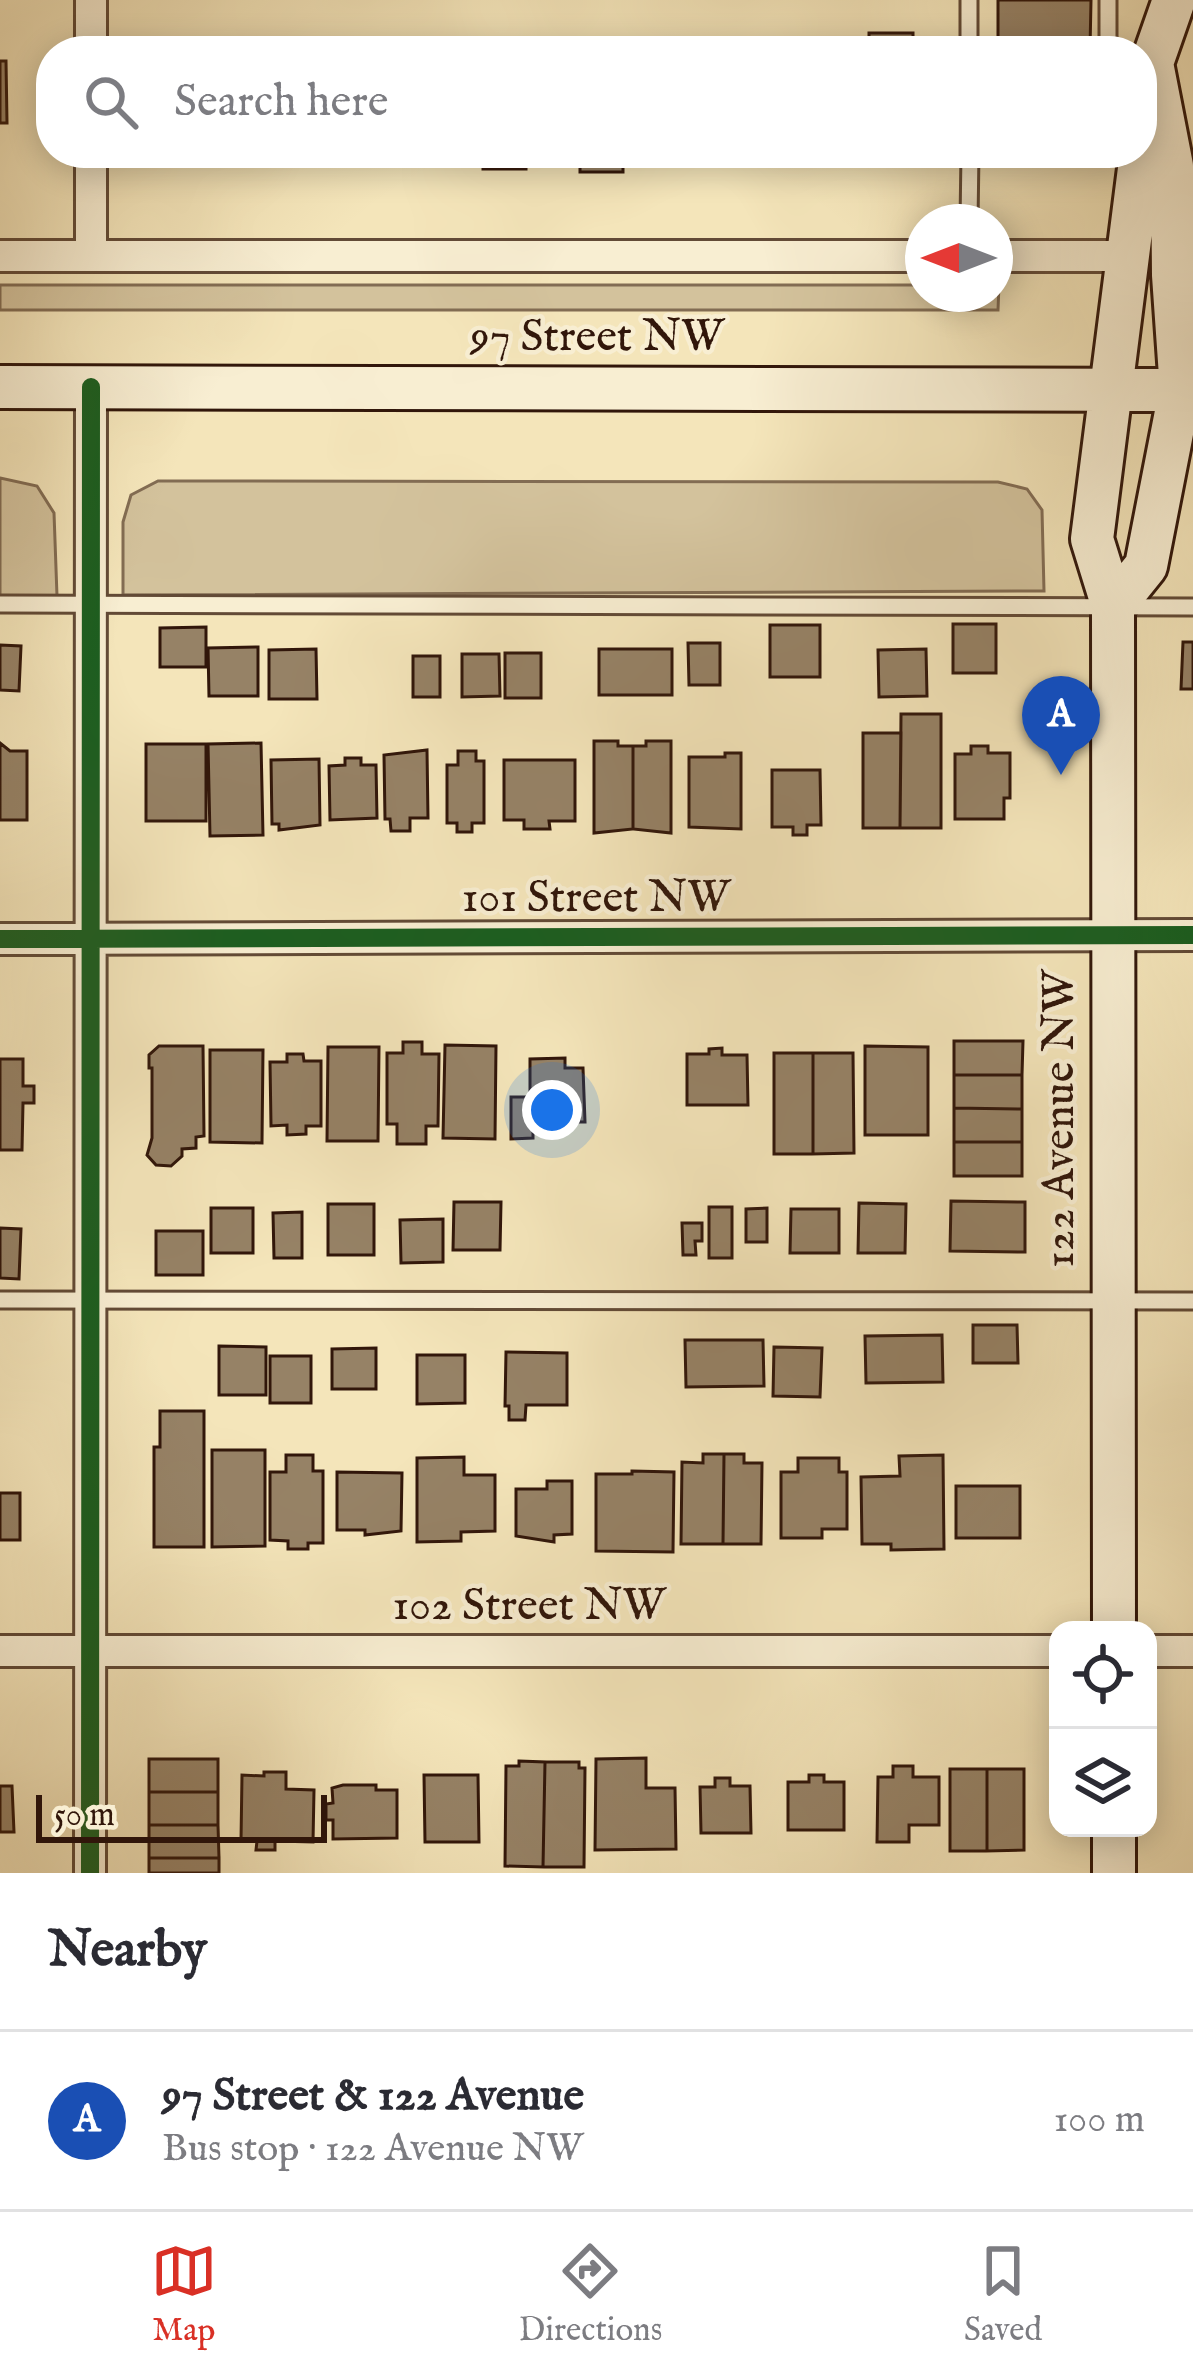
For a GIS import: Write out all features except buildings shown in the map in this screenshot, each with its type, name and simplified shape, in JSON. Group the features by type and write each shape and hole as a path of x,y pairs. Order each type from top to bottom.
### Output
{"street":[{"path":"91,36 92,0"},
{"path":"1157,49 1174,0"},
{"path":"1186,0 1193,34"},
{"path":"1157,90 1172,166 1173,275 1187,390"},
{"path":"91,168 91,256"},
{"name":"122 Avenue NW","path":"1114,1621 1113,607 1092,539 1139,168"},
{"name":"97 Street NW","path":"0,256 905,256"},
{"path":"1013,256 1127,256"},
{"path":"1113,607 1146,566 1187,390 1193,322"},
{"name":"97 Street NW","path":"0,387 1187,390"},
{"path":"91,387 91,1873"},
{"name":"101 Street NW","path":"0,939 1193,935"},
{"name":"102 Street NW","path":"0,1651 1049,1651"},
{"path":"1157,1651 1193,1651"},
{"path":"1114,1837 1114,1873"}],"lane":[{"path":"969,0 969,36"},
{"path":"1108,0 1108,36"},
{"path":"969,204 970,168"},
{"path":"0,604 1193,607"},
{"path":"0,1300 1193,1301"}],"shaded area":[{"path":"0,285 905,285 905,310 0,310"},
{"path":"0,478 37,486 54,513 57,596 0,596"},
{"path":"158,481 998,482 1027,489 1042,510 1044,591 123,595 123,522 131,495"}],"cycle path":[{"path":"90,1873 91,387"},
{"path":"0,939 1193,935"}],"place":[{"name":"97 Street & 122 Avenue","path":"1061,775"}]}
